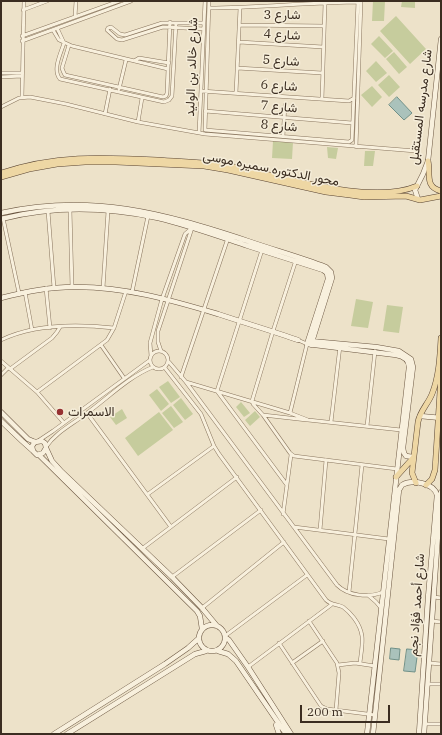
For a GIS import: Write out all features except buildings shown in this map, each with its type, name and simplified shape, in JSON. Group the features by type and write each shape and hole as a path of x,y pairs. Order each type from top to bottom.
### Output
{"main road":[{"name":"محور الدكتوره سميره موسى","path":"1,173 49,161 70,158 101,157 205,163 229,166 319,186 364,192 396,192 408,190 417,186"},
{"name":"محور الدكتوره سميره موسى","path":"1,177 29,169 70,162 101,161 191,165 228,170 342,194 364,197 406,196 418,199 441,196"},
{"path":"428,161 430,183 435,189 441,191"},
{"path":"416,483 412,475 413,458 420,416 433,392 441,338"},
{"path":"426,485 433,477 438,467 440,417 439,388 441,376"},
{"path":"439,388 441,394"},
{"path":"396,477 413,458"}],"street":[{"path":"22,98 22,36 24,1"},
{"path":"23,10 47,1"},
{"path":"75,17 76,1"},
{"path":"22,36 119,1"},
{"path":"22,41 131,1"},
{"name":"شارع خالد بن الوليد","path":"204,128 205,1"},
{"name":"شارع خالد بن الوليد","path":"199,134 204,91 209,1"},
{"path":"209,8 240,8 360,1 355,100 356,147"},
{"path":"110,3 110,9"},
{"path":"322,99 325,3"},
{"path":"236,93 240,8"},
{"path":"204,23 170,22 158,24 126,35 122,35 111,27 108,28 108,32 117,39 124,39 159,28 204,28"},
{"path":"69,45 62,68 64,74 164,97 167,93 170,22"},
{"path":"64,43 57,66 58,77 63,80 164,102 171,99 176,23"},
{"name":"شارع 3","path":"240,25 324,26"},
{"path":"55,29 59,39 69,45 134,62 168,69"},
{"path":"114,36 117,32"},
{"name":"شارع مدرسه المستقبل","path":"418,199 415,193 428,161 441,39"},
{"name":"شارع 4","path":"239,42 323,47"},
{"path":"134,62 139,58 168,63"},
{"path":"169,58 174,58"},
{"path":"119,93 126,60"},
{"name":"شارع 5","path":"238,68 322,73"},
{"path":"2,75 22,74"},
{"path":"106,114 111,86"},
{"name":"شارع 6","path":"204,91 350,101 355,100"},
{"path":"1,107 22,98 30,97 138,122 199,134 416,151"},
{"path":"138,122 142,98"},
{"path":"352,123 355,100"},
{"path":"282,136 285,105"},
{"name":"شارع 7","path":"205,111 352,123"},
{"name":"شارع 8","path":"204,128 206,130 349,142 352,140 352,123"},
{"path":"19,293 2,217 24,211 60,205 97,205 149,212 297,259 324,270 328,276 290,413"},
{"path":"70,210 72,287"},
{"path":"24,211 108,211 169,219"},
{"path":"48,211 54,288"},
{"path":"103,288 108,211"},
{"path":"132,292 148,216"},
{"path":"169,362 165,368 160,370 153,367 150,360 151,340 162,299 185,234 192,225"},
{"path":"161,351 158,342 158,335 192,225"},
{"path":"182,377 228,237"},
{"path":"217,391 262,248"},
{"path":"252,402 297,259"},
{"path":"46,288 50,328"},
{"path":"2,296 46,288 103,288 126,291 204,310 309,343 375,350 407,358 412,361 413,367 403,448 406,456 413,458"},
{"path":"37,392 101,345 109,337 114,328 126,291"},
{"path":"25,292 32,330"},
{"path":"1,340 14,334 50,328 79,325 114,328"},
{"path":"1,375 52,338 60,327"},
{"path":"101,345 124,378"},
{"path":"332,422 340,346"},
{"path":"367,426 375,350"},
{"path":"151,356 156,351 161,351 166,354 169,358 169,362 186,382 283,514 337,584 342,589 349,592 368,596 378,603 383,615"},
{"path":"381,609 409,367 407,358"},
{"path":"32,450 36,441 64,423 150,360"},
{"path":"1,361 37,392 64,423"},
{"path":"39,455 43,454 46,447 57,435 139,374 153,367"},
{"path":"165,368 201,414 214,446 326,600 332,605 340,606 347,610 361,628 363,638 360,663"},
{"path":"186,382 290,413 308,420"},
{"path":"217,391 287,485"},
{"path":"252,402 292,455 296,457 397,469"},
{"path":"1,412 26,438 43,442 52,461 62,472 172,576 222,630 248,667 286,734"},
{"path":"87,413 171,527"},
{"path":"263,415 401,430"},
{"path":"420,416 440,417"},
{"path":"1,421 22,442 39,455 197,611 200,616 202,629"},
{"path":"148,494 214,446"},
{"path":"283,514 292,455"},
{"path":"320,530 326,460"},
{"path":"349,592 362,465"},
{"path":"142,548 237,478"},
{"path":"367,734 372,714 399,490 405,483 426,485"},
{"name":"شارع أحمد فؤاد نجم","path":"419,734 437,494 433,487 426,485"},
{"name":"شارع أحمد فؤاد نجم","path":"424,734 439,540 441,492"},
{"path":"172,576 261,510"},
{"path":"107,523 111,518"},
{"path":"294,527 389,539"},
{"path":"202,608 284,542"},
{"path":"218,651 223,646 225,636 307,574"},
{"path":"435,578 441,579"},
{"path":"368,596 383,592"},
{"path":"434,597 441,598"},
{"path":"248,667 332,605"},
{"path":"309,621 338,665 339,673 336,710"},
{"path":"432,621 441,622"},
{"path":"54,734 188,648 198,639 202,629 209,625 217,626"},
{"path":"373,734 372,714 375,666 382,628"},
{"path":"198,639 200,646 206,650 210,652 225,652 234,659 274,717 281,726 291,734"},
{"path":"292,663 323,641"},
{"path":"279,643 320,705 325,708 336,710 372,714"},
{"path":"67,734 195,654 206,650"},
{"path":"338,665 360,663 375,666"},
{"path":"429,663 441,664"},
{"path":"428,684 441,684"},
{"path":"425,724 441,724"},
{"path":"279,734 281,726"}],"green space":[{"path":"373,1 385,1 384,21 372,21"},
{"path":"402,1 415,2 415,8 401,7"},
{"path":"396,16 426,49 410,64 380,31"},
{"path":"379,36 393,51 385,58 371,44"},
{"path":"394,52 407,67 399,74 386,59"},
{"path":"376,61 387,73 376,82 366,71"},
{"path":"389,75 400,87 389,97 378,85"},
{"path":"372,86 382,97 372,107 361,95"},
{"path":"273,141 293,142 292,159 272,158"},
{"path":"327,147 338,148 336,159 328,158"},
{"path":"365,151 375,151 373,166 364,166"},
{"path":"356,299 373,302 368,328 351,326"},
{"path":"387,305 403,307 399,333 383,331"},
{"path":"168,381 180,397 171,403 159,387"},
{"path":"157,389 169,404 161,411 149,395"},
{"path":"181,398 193,414 185,420 173,405"},
{"path":"241,402 250,413 244,417 236,407"},
{"path":"171,406 183,422 174,428 162,413"},
{"path":"122,409 127,418 116,425 110,417"},
{"path":"255,411 260,417 250,426 245,420"},
{"path":"159,412 173,430 138,456 125,438"}],"water":[{"path":"397,97 412,113 404,120 389,105"},
{"path":"391,648 400,649 399,660 390,659"},
{"path":"407,649 418,650 415,672 404,671"}],"place":[{"name":"الاسمرات","path":"60,412"}]}
